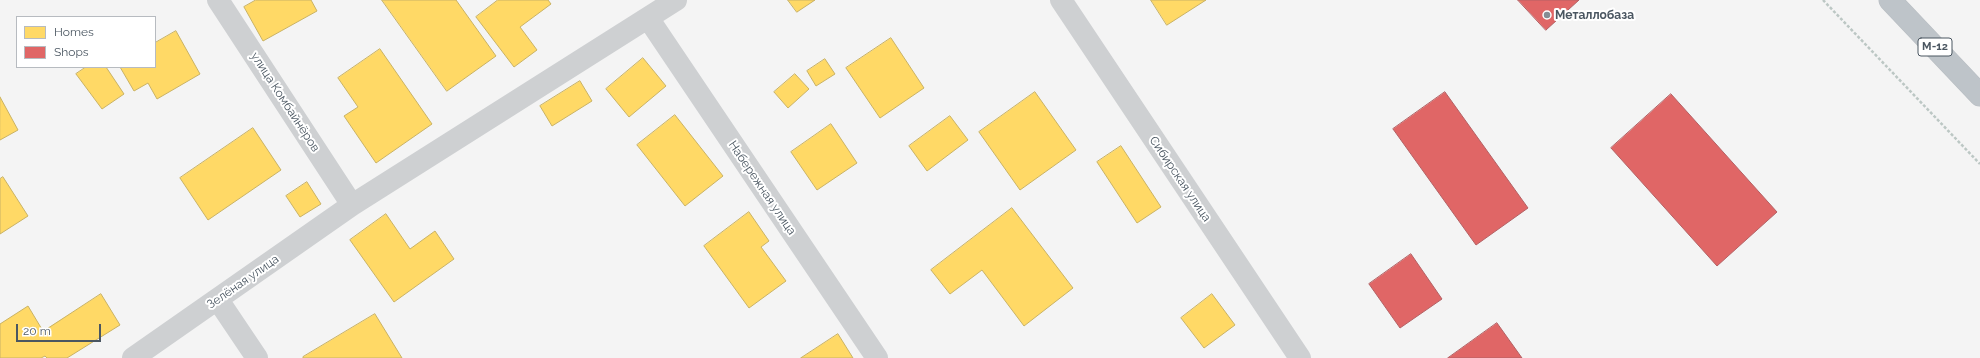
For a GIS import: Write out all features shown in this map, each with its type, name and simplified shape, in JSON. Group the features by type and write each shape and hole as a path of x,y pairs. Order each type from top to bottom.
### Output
{"highway":[{"name":"М-12","path":"1890,0 1980,94"}],"street":[{"name":"улица Комбайнёров","path":"218,0 352,205"},
{"name":"Зелёная улица","path":"133,358 352,205 676,0"},
{"name":"Сибирская улица","path":"1061,0 1300,358"},
{"name":"Набережная улица","path":"648,18 877,358"},
{"path":"218,300 256,358"}],"path":[{"path":"1823,0 1980,164"}],"building: Homes":[{"path":"256,0 311,0 317,11 263,41 244,7"},
{"path":"382,0 456,0 496,56 447,91"},
{"path":"498,0 548,0 551,4 520,27 537,50 514,67 476,17"},
{"path":"788,0 815,0 797,12"},
{"path":"1151,0 1206,0 1167,25"},
{"path":"176,31 200,74 157,99 148,83 134,91 121,68 156,68 156,42"},
{"path":"891,38 924,88 880,118 846,68"},
{"path":"380,49 432,124 376,163 344,116 358,107 338,78"},
{"path":"643,58 666,86 629,117 606,89"},
{"path":"825,59 835,74 816,86 807,71"},
{"path":"85,68 107,68 124,94 102,109 76,74"},
{"path":"795,74 809,89 788,108 774,92"},
{"path":"580,81 592,101 552,126 540,106"},
{"path":"1035,92 1076,150 1020,190 979,132"},
{"path":"0,97 18,130 0,140"},
{"path":"675,115 723,176 685,206 637,145"},
{"path":"950,116 968,140 927,171 909,146"},
{"path":"831,124 857,163 817,190 791,152"},
{"path":"253,128 281,170 208,220 180,178"},
{"path":"1121,146 1161,207 1137,223 1097,162"},
{"path":"3,177 28,216 0,234 0,179"},
{"path":"307,182 321,204 300,217 286,196"},
{"path":"1012,208 1073,288 1024,326 982,270 950,294 931,270"},
{"path":"749,212 769,241 761,247 786,281 749,308 704,246"},
{"path":"386,214 410,249 435,231 454,259 394,302 350,240"},
{"path":"101,294 120,325 67,358 47,358 45,356 41,358 0,358 0,324 28,306 43,331"},
{"path":"1212,294 1235,325 1204,348 1181,318"},
{"path":"375,314 402,358 303,358 303,357"},
{"path":"838,334 853,358 801,358"}],"building: Shops":[{"name":"Металлобаза","path":"1518,0 1579,0 1546,30"},
{"path":"1445,92 1528,208 1476,245 1393,129"},
{"path":"1671,94 1777,212 1717,266 1611,148"},
{"path":"1411,254 1442,299 1400,328 1369,284"},
{"path":"1497,323 1522,358 1448,358"}],"place":[{"name":"Металлобаза","path":"1547,15"}]}
